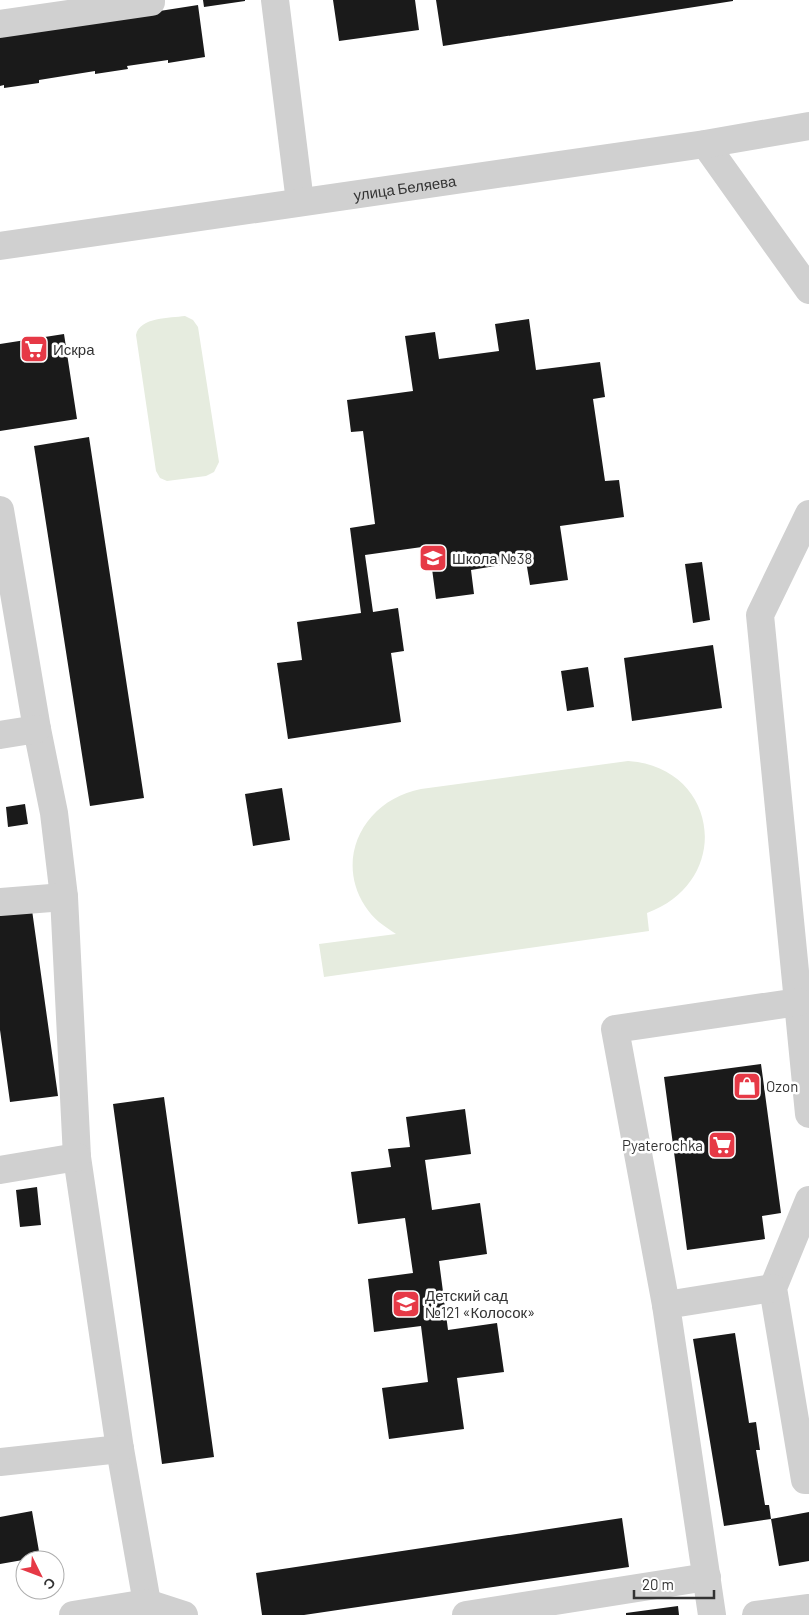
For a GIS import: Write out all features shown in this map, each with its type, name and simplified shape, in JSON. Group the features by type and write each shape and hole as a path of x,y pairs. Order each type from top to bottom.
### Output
{"street":[{"path":"0,24 151,2 151,0"},
{"path":"275,0 300,202"},
{"name":"улица Беляева","path":"0,246 705,144 809,126"},
{"path":"705,144 809,290"},
{"path":"0,510 37,729 54,813 64,897 77,1157 120,1449 147,1602"},
{"path":"809,514 760,615 809,1114"},
{"path":"0,734 37,729"},
{"path":"0,902 64,897"},
{"path":"712,1615 666,1305 615,1029 798,1002"},
{"path":"0,1170 77,1157"},
{"path":"809,1200 772,1288 806,1480 809,1480"},
{"path":"666,1305 772,1288"},
{"path":"0,1462 120,1449"},
{"path":"466,1615 577,1606 707,1577"},
{"path":"73,1615 147,1602 184,1615"},
{"path":"756,1615 809,1608"}],"shaded area":[{"path":"185,316 193,320 198,327 219,462 214,472 206,476 167,481 160,478 156,471 136,335 143,325 149,322"},
{"path":"628,761 659,768 682,783 697,803 704,827 703,852 694,877 675,898 647,913 649,931 324,977 319,944 396,934 368,911 356,887 353,868 354,850 361,832 371,817 385,804 402,795 421,789"}],"building":[{"path":"203,0 245,0 245,1 204,7"},
{"path":"333,0 415,0 419,30 339,41"},
{"path":"436,0 733,0 733,1 443,46"},
{"path":"198,5 205,57 168,63 168,60 127,66 128,69 95,74 95,71 39,80 39,83 4,88 4,85 0,86 0,36"},
{"path":"529,319 536,370 600,362 605,397 593,399 605,481 619,480 624,517 560,526 568,580 530,585 526,561 471,570 474,594 436,599 429,546 365,555 373,612 398,608 404,651 391,653 401,722 288,739 277,663 302,660 297,622 361,613 350,528 375,524 363,431 351,432 347,400 413,391 405,336 435,332 439,359 499,351 495,324"},
{"path":"64,334 77,419 0,431 0,344"},
{"path":"89,437 144,798 90,806 34,446"},
{"path":"702,562 710,620 693,623 685,564"},
{"path":"713,645 722,708 632,721 624,658"},
{"path":"588,667 594,707 567,711 561,671"},
{"path":"282,788 290,840 253,846 245,794"},
{"path":"25,804 28,824 8,827 6,807"},
{"path":"32,910 58,1096 10,1102 0,1030 0,915"},
{"name":"Pyaterochka","path":"761,1064 781,1213 762,1216 765,1239 687,1250 664,1077"},
{"path":"164,1097 214,1457 162,1464 113,1104"},
{"path":"465,1109 471,1154 425,1160 432,1210 480,1203 487,1254 439,1261 448,1330 497,1323 504,1372 457,1378 464,1429 389,1439 382,1388 428,1382 421,1326 374,1332 368,1279 413,1273 405,1218 358,1224 351,1172 391,1167 388,1149 410,1147 406,1117"},
{"path":"37,1187 41,1225 20,1227 16,1190"},
{"path":"735,1333 749,1423 756,1422 760,1450 756,1450 765,1505 769,1505 771,1519 724,1526 693,1339"},
{"path":"32,1511 39,1550 15,1550 15,1561 0,1564 0,1517"},
{"path":"809,1512 809,1561 779,1566 771,1519"},
{"path":"622,1518 629,1567 304,1615 262,1615 256,1573"},
{"path":"678,1606 679,1615 626,1615 626,1613"}],"place":[{"name":"Искра","path":"34,349"},
{"name":"Школа №38","path":"433,558"},
{"name":"Ozon","path":"747,1086"},
{"name":"Pyaterochka","path":"722,1145"},
{"name":"Детский сад №121 «Колосок»","path":"406,1304"}]}
